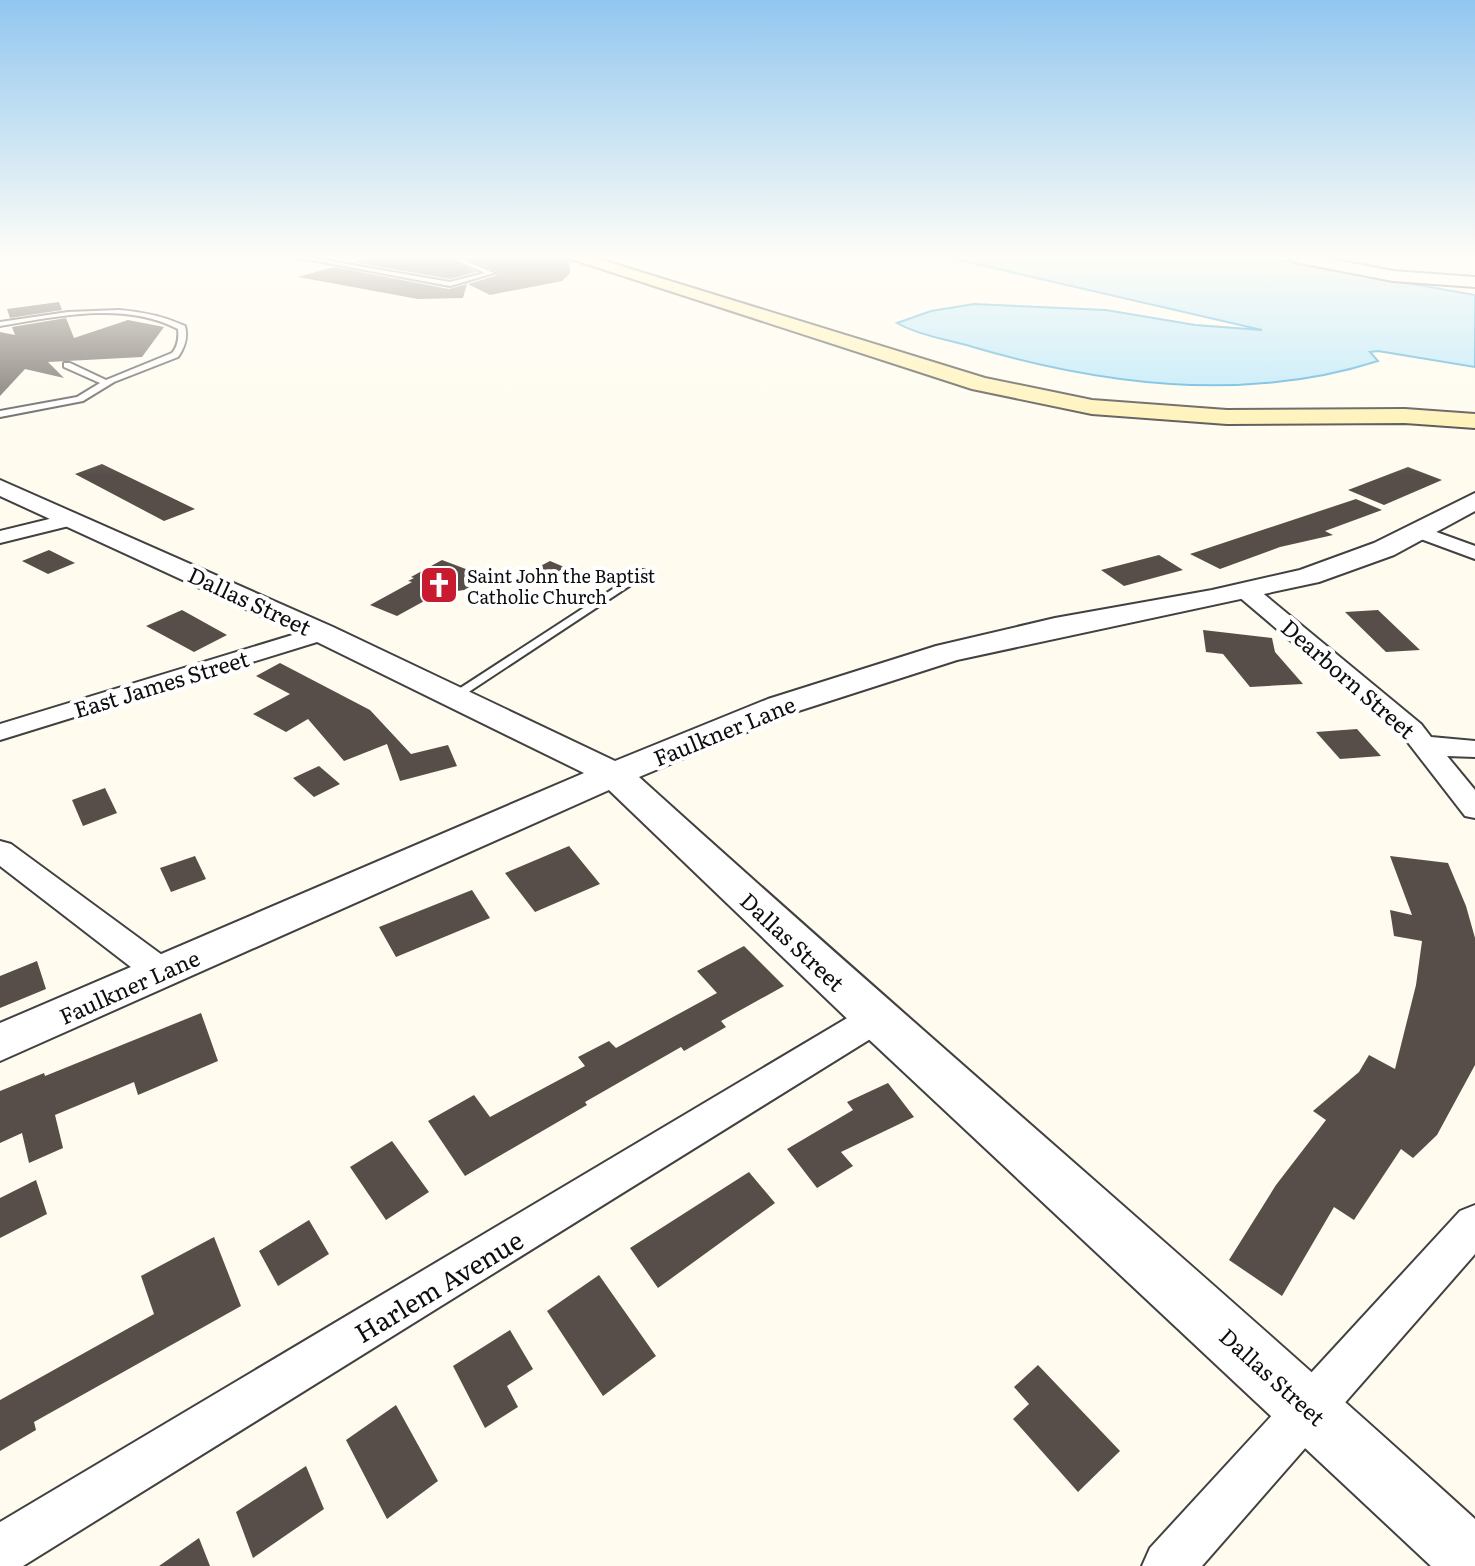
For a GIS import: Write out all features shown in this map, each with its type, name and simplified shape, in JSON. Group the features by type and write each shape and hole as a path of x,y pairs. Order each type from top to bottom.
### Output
{"main road":[{"path":"808,330 980,384 1076,404 1227,417 1405,416 1475,421"},
{"path":"842,330 1071,393 1193,406 1475,409"}],"street":[{"name":"Dallas Street","path":"0,487 322,633 614,774 876,1018 1308,1407 1475,1563"},
{"name":"Faulkner Lane","path":"0,1043 614,774 780,706 947,653 1055,627 1246,591 1353,562 1475,501"},
{"path":"0,537 74,519"},
{"path":"1417,531 1475,553"},
{"name":"Dearborn Street","path":"1246,591 1380,700 1424,743 1475,809"},
{"name":"East James Street","path":"0,732 322,633"},
{"path":"1424,743 1443,748 1475,749"},
{"path":"0,851 161,972"},
{"name":"Harlem Avenue","path":"0,1551 876,1018"},
{"path":"1168,1566 1475,1224"}],"lane":[{"path":"0,414 80,399 106,383 175,355 182,348 182,330"},
{"path":"67,365 106,383"},
{"path":"454,696 642,573"}],"water":[{"path":"1475,330 1475,367 1378,351 1370,352 1378,361 1328,374 1278,382 1175,384 1072,371 914,331"}],"building":[{"path":"13,330 71,330 74,338 98,330 162,330 142,357 48,362 64,378 25,369 0,396 0,332 15,335"},
{"path":"102,464 195,509 164,521 75,474"},
{"path":"1408,467 1442,480 1384,505 1348,490"},
{"path":"1356,499 1382,510 1325,531 1333,535 1280,547 1220,569 1190,554"},
{"path":"49,550 75,563 48,574 22,561"},
{"path":"1159,555 1183,570 1124,586 1101,570"},
{"name":"Saint John the Baptist Catholic Church","path":"442,560 487,577 464,590 437,594 397,616 370,605 412,582 408,581 414,578 411,577"},
{"path":"550,561 576,572 553,584 527,573"},
{"path":"182,610 227,635 194,652 146,626"},
{"path":"1378,610 1420,650 1386,652 1345,612"},
{"path":"1203,630 1272,638 1275,652 1303,684 1250,687 1223,654 1206,652"},
{"path":"280,663 370,710 411,754 448,745 457,766 400,781 387,744 344,761 308,719 286,732 253,714 290,694 256,676"},
{"path":"1357,729 1381,756 1340,759 1316,732"},
{"path":"319,766 340,784 314,797 293,778"},
{"path":"105,788 117,813 83,826 72,800"},
{"path":"569,846 600,884 535,912 505,873"},
{"path":"195,856 206,879 171,892 160,868"},
{"path":"1390,856 1448,863 1466,906 1475,938 1475,1065 1437,1135 1413,1158 1401,1149 1354,1220 1334,1207 1282,1296 1229,1260 1276,1185 1326,1120 1313,1111 1359,1072 1369,1055 1395,1069 1416,985 1422,941 1394,936 1390,910 1412,915"},
{"path":"472,890 490,918 396,957 379,927"},
{"path":"744,946 784,986 721,1021 726,1027 684,1051 681,1047 465,1176 428,1121 474,1095 490,1117 585,1066 578,1057 609,1041 616,1048 717,993 697,971"},
{"path":"37,961 46,989 0,1008 0,976"},
{"path":"201,1013 218,1061 138,1095 134,1082 55,1115 63,1148 29,1163 22,1133 0,1143 0,1091"},
{"path":"888,1083 914,1117 841,1152 853,1166 817,1188 787,1149 853,1110 847,1102"},
{"path":"392,1141 429,1192 386,1220 350,1167"},
{"path":"749,1172 775,1203 658,1288 630,1248"},
{"path":"36,1180 47,1214 0,1238 0,1198"},
{"path":"309,1220 329,1254 278,1286 259,1251"},
{"path":"214,1237 241,1306 34,1422 36,1430 0,1451 0,1400 154,1314 141,1276"},
{"path":"599,1275 656,1356 603,1396 547,1311"},
{"path":"510,1330 533,1369 507,1386 518,1407 485,1428 453,1366"},
{"path":"1038,1365 1120,1451 1078,1492 1013,1419 1029,1404 1014,1387"},
{"path":"396,1405 438,1481 387,1519 346,1440"},
{"path":"306,1466 324,1509 253,1558 236,1512"},
{"path":"199,1538 210,1566 159,1566"}],"place":[{"name":"Saint John the Baptist Catholic Church","path":"439,585"}]}
